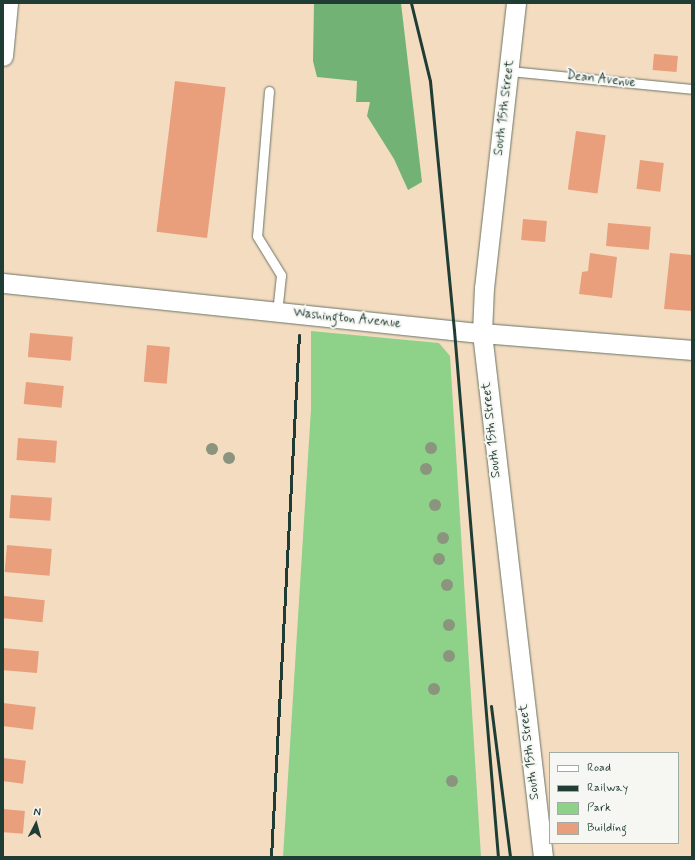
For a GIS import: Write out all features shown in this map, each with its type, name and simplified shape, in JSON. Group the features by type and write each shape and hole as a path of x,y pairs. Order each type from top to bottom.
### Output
{"street":[{"name":"South 15th Street","path":"516,3 510,71 484,287 482,332 543,857"},
{"path":"3,56 6,12"},
{"name":"Washington Avenue","path":"3,283 482,332 692,350"}],"lane":[{"name":"Dean Avenue","path":"510,71 692,89"},
{"path":"269,91 257,236 280,275 277,311"}],"green space":[{"path":"314,3 401,3 422,182 408,190 394,159 367,116 370,102 356,102 357,81 317,77 313,61"},
{"path":"311,331 439,343 450,356 481,857 283,857 311,409"}],"building":[{"path":"654,54 678,56 677,72 653,70"},
{"path":"175,81 226,87 207,238 156,232"},
{"path":"576,131 606,135 597,194 568,189"},
{"path":"640,160 664,163 660,192 636,189"},
{"path":"523,219 547,221 545,242 521,240"},
{"path":"608,223 651,227 649,250 606,246"},
{"path":"590,253 617,257 612,298 579,294 582,272 588,271"},
{"path":"670,253 692,255 692,311 664,309"},
{"path":"30,333 73,337 71,361 28,357"},
{"path":"147,345 170,347 167,384 144,382"},
{"path":"26,382 64,386 61,408 24,404"},
{"path":"18,438 57,441 55,463 16,460"},
{"path":"11,495 52,498 50,521 9,518"},
{"path":"7,545 52,549 49,576 5,572"},
{"path":"4,596 45,600 42,622 3,618"},
{"path":"3,648 39,651 37,673 3,670"},
{"path":"3,703 36,707 33,730 3,726"},
{"path":"3,758 26,761 23,784 3,781"},
{"path":"3,809 25,811 23,834 3,832"}],"railway":[{"path":"411,3 430,81 454,330 498,857"},
{"path":"271,857 299,335"},
{"path":"491,706 510,857"}]}
